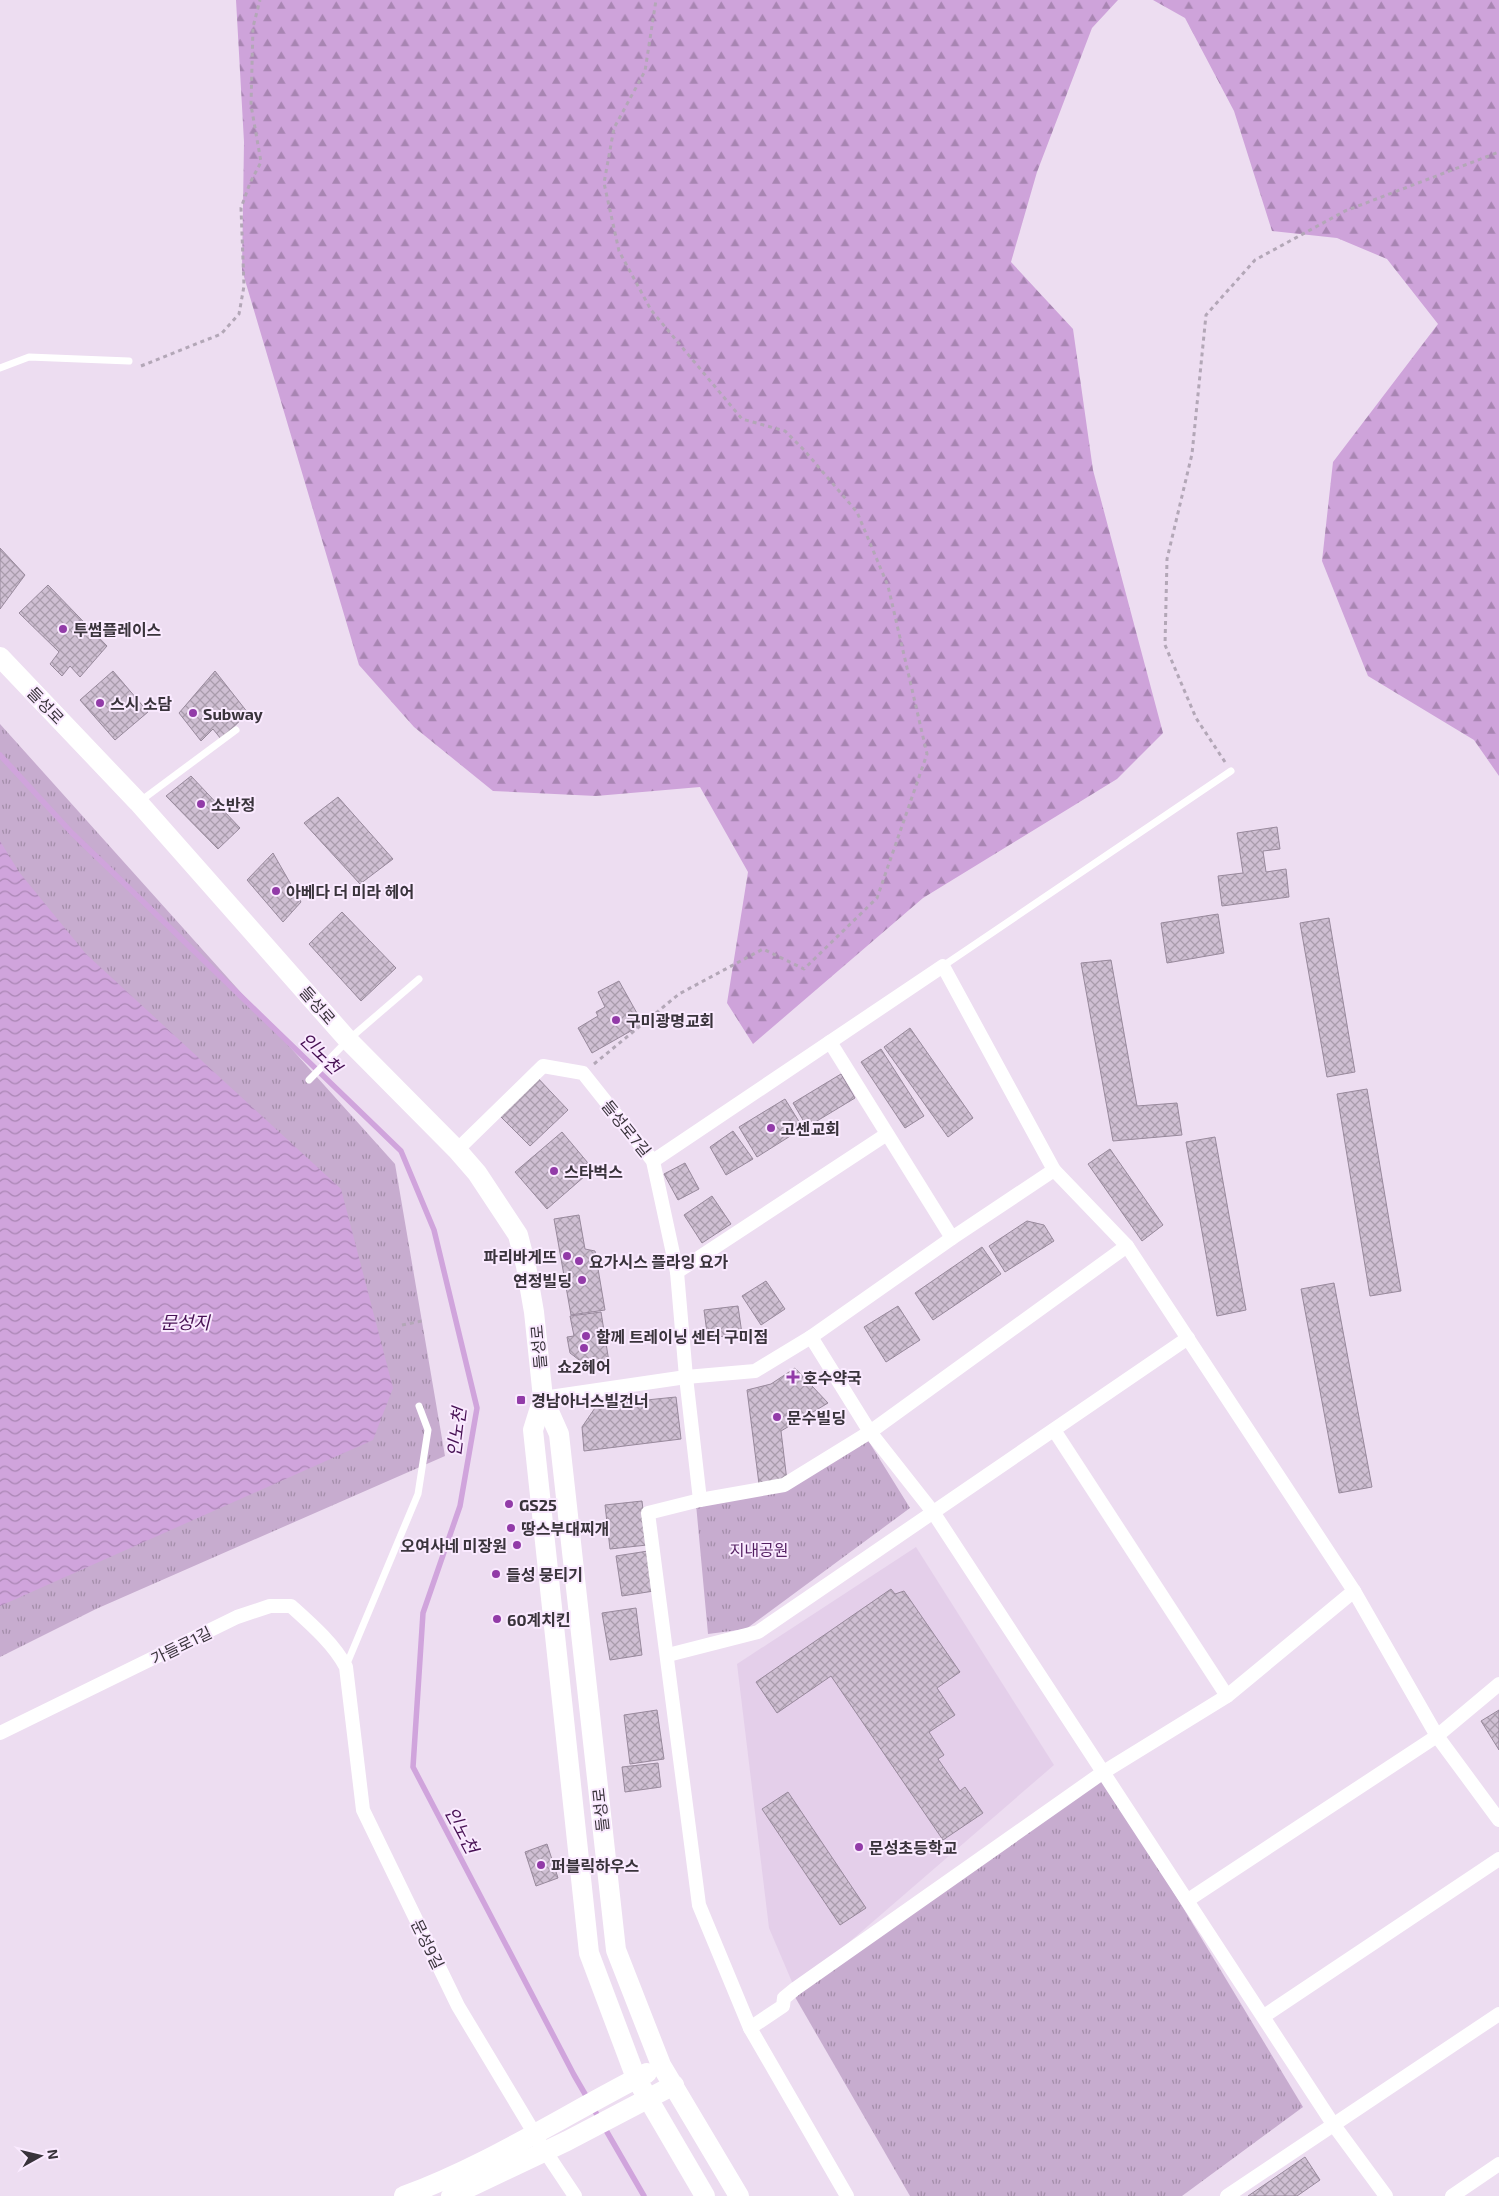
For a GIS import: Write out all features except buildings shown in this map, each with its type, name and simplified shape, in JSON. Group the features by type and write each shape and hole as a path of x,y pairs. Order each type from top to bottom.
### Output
{"street":[{"name":"들성로","path":"0,657 138,802 348,1040 457,1150 477,1173 518,1235 526,1266 534,1312 543,1398 559,1434 616,1950 661,2065 739,2196"},
{"path":"653,1161 943,966 1054,1170 1127,1246 1354,1592 1437,1736 1499,1820"},
{"path":"830,1042 952,1238"},
{"path":"457,1150 543,1066 583,1073"},
{"name":"들성로7길","path":"583,1073 653,1161 677,1272 686,1377 700,1500"},
{"path":"677,1272 888,1134"},
{"path":"543,1398 686,1377 755,1371 811,1337 952,1238 1054,1170"},
{"path":"847,2196 750,2028 699,1905 668,1655 648,1513 700,1500 784,1485 870,1432 1127,1246"},
{"path":"811,1337 870,1432 934,1512 1102,1773 1188,1900 1333,2124 1386,2196"},
{"path":"668,1655 758,1632 1188,1338"},
{"name":"들성로","path":"543,1398 533,1430 589,1953 628,2083 648,2098 705,2196"},
{"path":"1054,1430 1227,1696"},
{"path":"750,2028 783,2006 784,1998 795,1989 1102,1773 1227,1696 1354,1592"},
{"name":"가들로1길","path":"0,1733 237,1617 270,1606 291,1606 310,1623 342,1658 346,1667"},
{"name":"문성9길","path":"346,1667 363,1810 458,2006 575,2196"},
{"path":"1188,1900 1437,1736 1499,1684"},
{"path":"1264,2016 1499,1859"},
{"path":"1227,2196 1499,2014"},
{"path":"451,2196 540,2142 557,2123 661,2065"},
{"path":"404,2196 540,2142 567,2141 674,2084"},
{"path":"1452,2196 1499,2164"}],"lane":[{"path":"0,368 29,357 129,360"},
{"path":"138,802 236,730"},
{"path":"943,966 1231,771"},
{"path":"309,1080 348,1040 419,979"},
{"path":"346,1667 418,1494 428,1430 420,1406"}],"path":[{"path":"129,360 140,367 221,334 239,314 244,286 241,208 250,183 262,162 251,97 253,27 260,0"},
{"path":"583,1073 679,994 763,949 804,969 878,898 927,754 888,586 857,512 804,450 785,431 742,419 651,310 619,251 604,183 614,128 646,70 656,0"},
{"path":"1231,771 1196,718 1165,645 1167,558 1192,454 1206,315 1255,260 1346,211 1499,152"},
{"path":"402,1325 422,1322"}],"shaded area":[{"name":"문성초등학교","path":"916,1547 1054,1765 795,1989 769,1928 737,1664"}],"green space":[{"path":"236,0 1118,0 1092,28 1037,172 1011,262 1073,329 1093,470 1163,733 1117,779 923,898 753,1044 727,1003 748,872 700,787 596,796 493,791 414,727 359,665 242,270 244,142"},
{"path":"1153,0 1499,0 1499,776 1474,740 1368,676 1322,561 1333,462 1438,324 1387,259 1337,238 1272,231 1234,111 1185,18"},
{"name":"문성지","path":"0,724 395,1164 445,1456 96,1609 0,1657"},
{"name":"지내공원","path":"866,1437 910,1508 746,1629 708,1634 696,1504 785,1487"},
{"path":"1102,1773 1303,2107 1182,2196 910,2196 795,1997"}],"water":[{"name":"문성지","path":"0,841 19,872 86,954 341,1189 393,1388 373,1440 0,1606"}],"waterway":[{"name":"인노천","path":"0,755 72,833 401,1151 434,1230 477,1408 460,1506 423,1613 413,1767 574,2075 644,2196"}],"place":[{"name":"투썸플레이스","path":"63,629"},
{"name":"스시 소담","path":"100,703"},
{"name":"Subway","path":"193,713"},
{"name":"소반정","path":"201,804"},
{"name":"아베다 더 미라 헤어","path":"276,891"},
{"name":"구미광명교회","path":"616,1020"},
{"name":"고센교회","path":"771,1128"},
{"name":"스타벅스","path":"554,1171"},
{"name":"파리바게뜨","path":"567,1256"},
{"name":"요가시스 플라잉 요가","path":"579,1261"},
{"name":"연정빌딩","path":"582,1280"},
{"name":"함께 트레이닝 센터 구미점","path":"586,1336"},
{"name":"쇼2헤어","path":"584,1348"},
{"name":"호수약국","path":"793,1377"},
{"name":"경남아너스빌건너","path":"521,1400"},
{"name":"문수빌딩","path":"777,1417"},
{"name":"GS25","path":"509,1504"},
{"name":"땅스부대찌개","path":"511,1528"},
{"name":"오여사네 미장원","path":"517,1545"},
{"name":"들성 뭉티기","path":"496,1574"},
{"name":"60계치킨","path":"497,1619"},
{"name":"문성초등학교","path":"859,1847"},
{"name":"퍼블릭하우스","path":"541,1865"}]}
